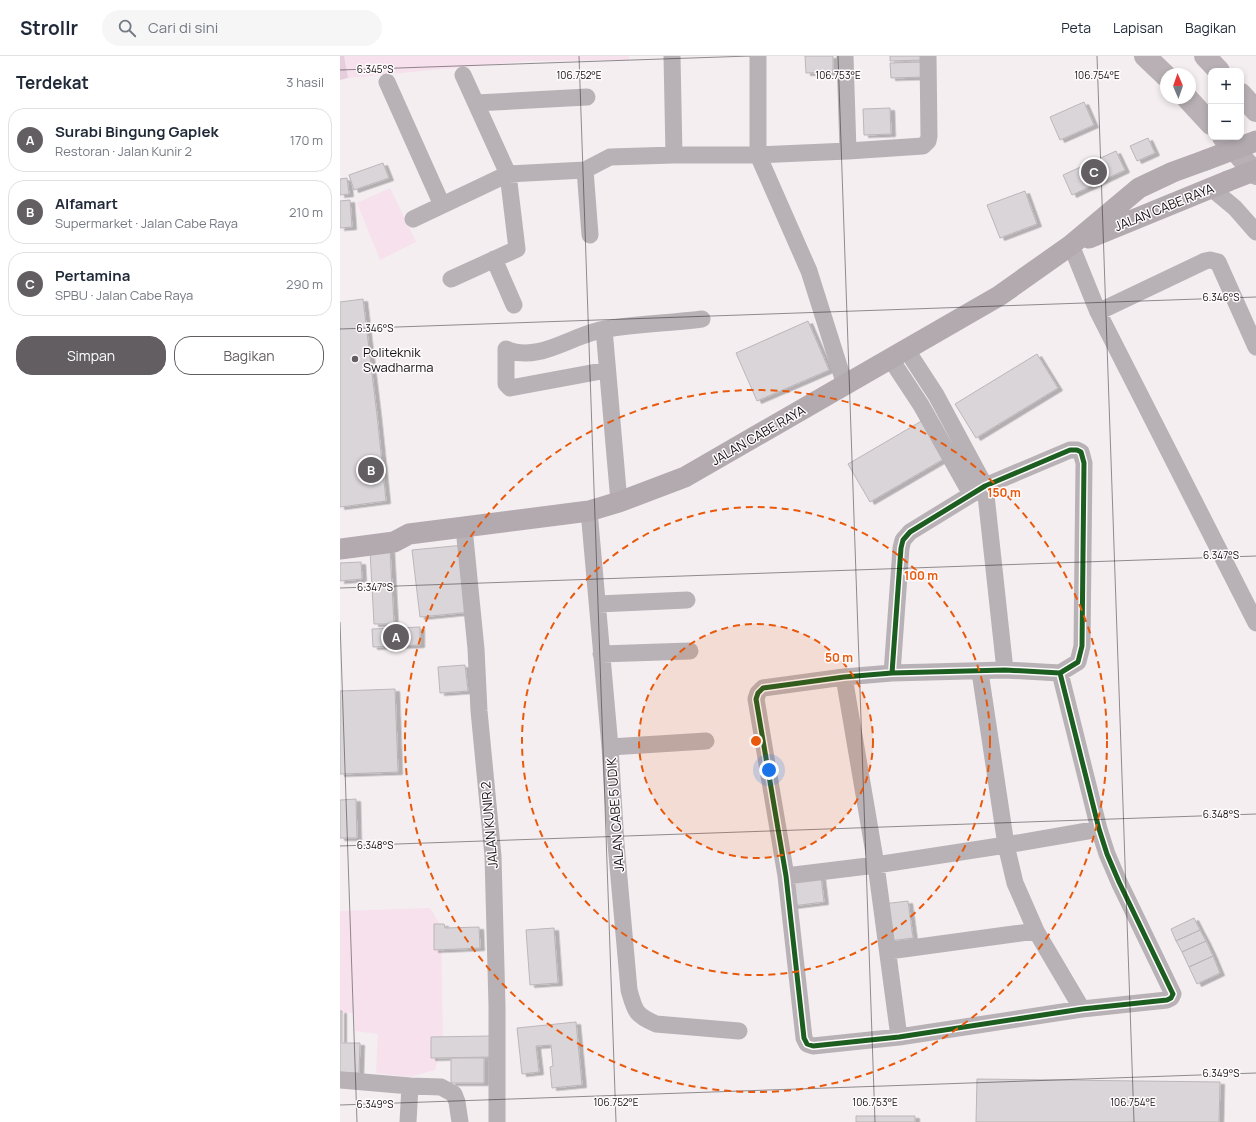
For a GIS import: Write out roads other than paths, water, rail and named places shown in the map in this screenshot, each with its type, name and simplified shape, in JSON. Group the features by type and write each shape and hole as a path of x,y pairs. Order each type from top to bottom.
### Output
{"highway":[{"path":"1145,56 1160,70"},
{"path":"1205,56 1216,68"},
{"path":"1244,97 1256,111"},
{"path":"1193,104 1208,121"},
{"path":"1225,140 1256,174"}],"main road":[{"name":"JALAN CABE RAYA","path":"340,549 394,542 409,534 589,511 619,502 685,476 999,296 1071,245 1139,188 1173,172 1256,140"},
{"name":"JALAN CABE RAYA","path":"1071,245 1256,170"},
{"name":"JALAN CABE RAYA","path":"340,535 392,528 409,534"}],"street":[{"path":"672,56 674,155"},
{"path":"758,56 758,155 809,272 845,385"},
{"path":"845,56 848,151"},
{"path":"413,219 508,174 585,170 610,157 758,155 918,148 926,144 929,136 928,56"},
{"path":"451,278 517,249 508,174 464,75"},
{"path":"387,82 442,205"},
{"path":"476,103 587,97"},
{"path":"585,170 590,235"},
{"path":"1220,184 1235,208 1256,232"},
{"path":"1071,245 1098,312 1256,624"},
{"path":"494,259 514,304"},
{"path":"1098,312 1205,261 1214,260 1218,262 1256,347"},
{"path":"607,370 510,388 506,384 506,348 516,353 534,353 604,329 702,320"},
{"path":"604,329 619,502"},
{"path":"898,353 936,395 978,490 1005,670"},
{"path":"892,673 901,548 903,540 910,532 978,490 1070,450 1077,450 1081,452 1084,463 1082,646 1078,662 1060,673 1005,670 980,672 892,673 844,677 763,688 758,693 756,699 786,876 804,1038 806,1044 813,1046 899,1036 1082,1009 1167,1000 1171,998 1173,994 1107,854 1099,829 1060,673"},
{"name":"JALAN CABE 5 UDIK","path":"589,511 610,747 616,844 629,990 635,1011 646,1020 656,1024 739,1031"},
{"name":"JALAN KUNIR 2","path":"464,528 476,649 479,711 493,856 497,1122"},
{"path":"598,604 687,600"},
{"path":"601,654 690,651"},
{"path":"980,672 1006,845 1016,883 1036,931 1082,1009"},
{"path":"844,677 876,865 889,951 899,1036"},
{"path":"610,747 706,741"},
{"path":"786,876 876,865 1099,829"},
{"path":"889,951 1036,931"},
{"path":"340,1080 441,1088 454,1094 457,1102 460,1122"},
{"path":"408,1122 410,1086"}],"place":[{"name":"Pertamina","path":"1094,172"},
{"name":"Politeknik Swadharma","path":"355,359"},
{"name":"Alfamart","path":"371,470"},
{"name":"Surabi Bingung Gaplek","path":"396,637"}]}
